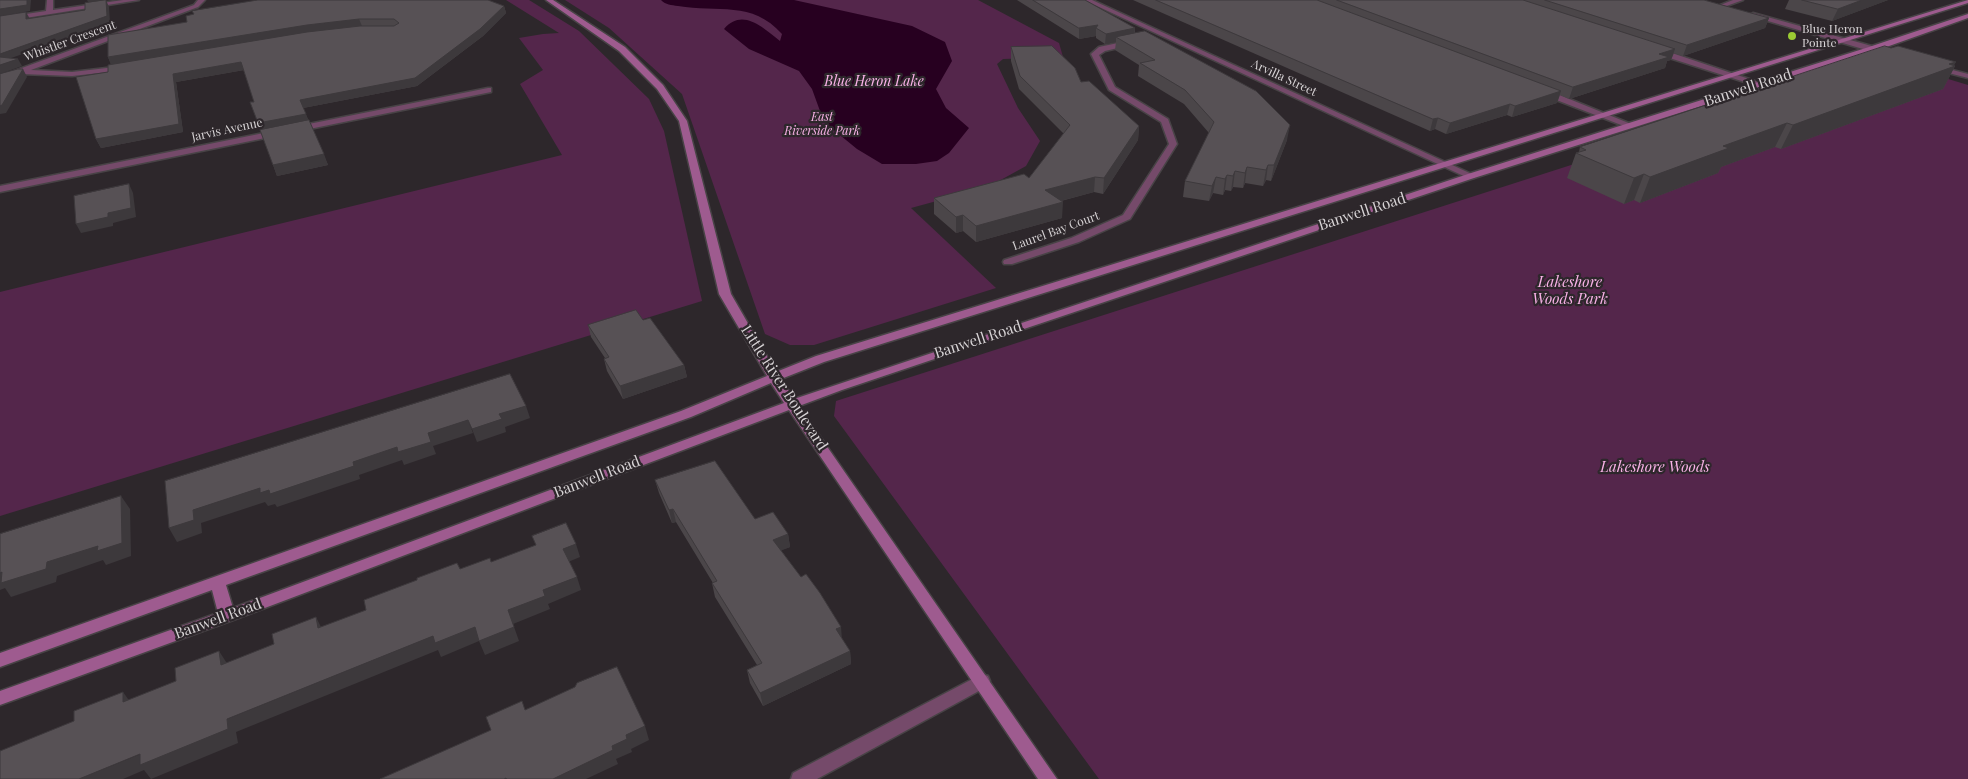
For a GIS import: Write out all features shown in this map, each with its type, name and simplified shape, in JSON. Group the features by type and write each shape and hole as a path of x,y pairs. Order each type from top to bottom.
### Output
{"main road":[{"name":"Little River Boulevard","path":"549,0 622,49 660,87 683,122 725,294 774,377 1048,779"},
{"name":"Banwell Road","path":"0,660 677,417 820,360 1968,1"},
{"name":"Banwell Road","path":"0,698 226,616 838,387 1471,176 1872,49 1968,16"},
{"path":"218,583 226,616"}],"street":[{"path":"49,13 50,0"},
{"path":"0,20 136,0"},
{"name":"Whistler Crescent","path":"0,79 196,6 202,0"},
{"name":"Arvilla Street","path":"1087,0 1471,176"},
{"path":"1740,0 1718,5 1740,11"},
{"path":"1750,14 1891,54"},
{"name":"Laurel Bay Court","path":"1008,262 1075,240 1127,217 1173,144 1165,121 1112,88 1094,54 1102,49 1164,35"},
{"path":"1650,48 1760,84"},
{"path":"1925,64 1968,76"},
{"path":"20,71 39,75 75,75 137,66"},
{"path":"1535,89 1632,126"},
{"name":"Jarvis Avenue","path":"0,189 488,90"},
{"path":"800,779 982,681"}],"green space":[{"path":"506,0 529,0 579,31 649,99 664,131 702,301 0,516 0,292 562,155 520,84 543,70 519,38 559,33"},
{"name":"East Riverside Park","path":"565,0 978,0 1059,43 1063,57 1003,59 997,64 1018,108 1040,141 1026,166 988,187 911,208 996,288 814,345 790,345 765,334 682,94 609,28"},
{"name":"Lakeshore Woods","path":"1892,62 1968,85 1968,779 1099,779 834,416 836,401"}],"water":[{"name":"Blue Heron Lake","path":"661,0 794,0 912,26 945,42 952,61 936,89 946,108 969,128 949,153 937,161 916,164 882,164 857,149 824,122 812,89 799,71 749,49 724,29 731,23 746,20 760,26 780,41 782,34 771,23 759,16 746,12 693,8 667,4"}],"building":[{"path":"0,0 27,0 27,5 0,9"},
{"path":"106,0 107,16 0,54 0,16 26,12 26,19 85,10 85,3"},
{"path":"258,0 488,0 504,6 480,29 415,78 300,100 306,114 258,123 250,102 254,102 241,62 173,74 179,124 96,139 76,77 108,72 108,65 307,32 360,26 394,26 399,23 394,19 359,19 307,25 108,57 108,35 187,22 186,16 194,14 192,11"},
{"path":"1033,0 1085,0 1135,28 1106,34 1096,28 1098,25 1079,28"},
{"path":"1156,0 1317,0 1561,91 1515,106 1510,104 1450,123 1438,118 1433,119"},
{"path":"1337,0 1523,0 1675,49 1659,54 1669,57 1573,87"},
{"path":"1545,0 1704,0 1769,18 1687,45"},
{"path":"1802,0 1862,0 1838,9"},
{"path":"1145,31 1256,91 1290,125 1274,165 1268,165 1266,170 1247,167 1245,173 1235,171 1233,176 1227,175 1225,179 1216,177 1212,186 1185,181 1214,122 1185,90 1140,63 1155,60 1116,37"},
{"path":"1052,46 1075,68 1081,82 1089,81 1139,126 1104,178 1095,177 1045,190 1063,202 976,226 963,215 956,217 934,198 1024,174 1029,178 1070,125 1020,76 1011,47"},
{"path":"1885,46 1891,48 1898,46 1956,62 1949,64 1955,66 1793,125 1787,123 1723,146 1729,148 1650,177 1644,174 1634,178 1576,153 1586,150 1580,147"},
{"path":"0,57 18,59 0,65"},
{"path":"23,69 0,106 0,74"},
{"path":"309,120 324,154 273,165 260,130"},
{"path":"129,184 131,208 108,213 108,217 76,224 74,196"},
{"path":"636,310 643,320 650,318 684,365 620,386 604,359 609,357 588,325"},
{"path":"510,374 526,406 499,414 502,419 472,429 468,420 428,433 431,442 398,452 397,447 353,462 354,466 270,494 269,490 260,493 260,488 193,510 194,520 169,528 165,481"},
{"path":"715,461 755,519 773,512 788,534 773,540 801,577 806,574 820,593 841,627 836,629 850,651 760,693 747,670 762,663 712,583 717,581 673,509 669,510 655,480"},
{"path":"121,496 122,543 97,551 98,546 47,562 46,569 1,583 0,534"},
{"path":"566,523 576,544 563,549 577,577 543,590 545,596 508,610 514,627 479,641 475,627 435,643 433,636 227,719 228,729 140,765 140,754 79,779 0,779 0,751 74,721 74,711 123,692 123,702 176,681 175,668 219,651 221,665 274,644 272,634 316,617 318,628 366,610 364,600 457,563 460,569 490,558 491,562 536,545 532,536"},
{"path":"617,667 645,726 626,735 627,739 612,746 613,750 553,779 380,779 491,730 486,717 522,701 525,710 575,687 577,683"}],"place":[{"name":"Blue Heron Pointe","path":"1792,36"}],"park label":[{"name":"Lakeshore Woods Park","path":"1570,290"}]}
